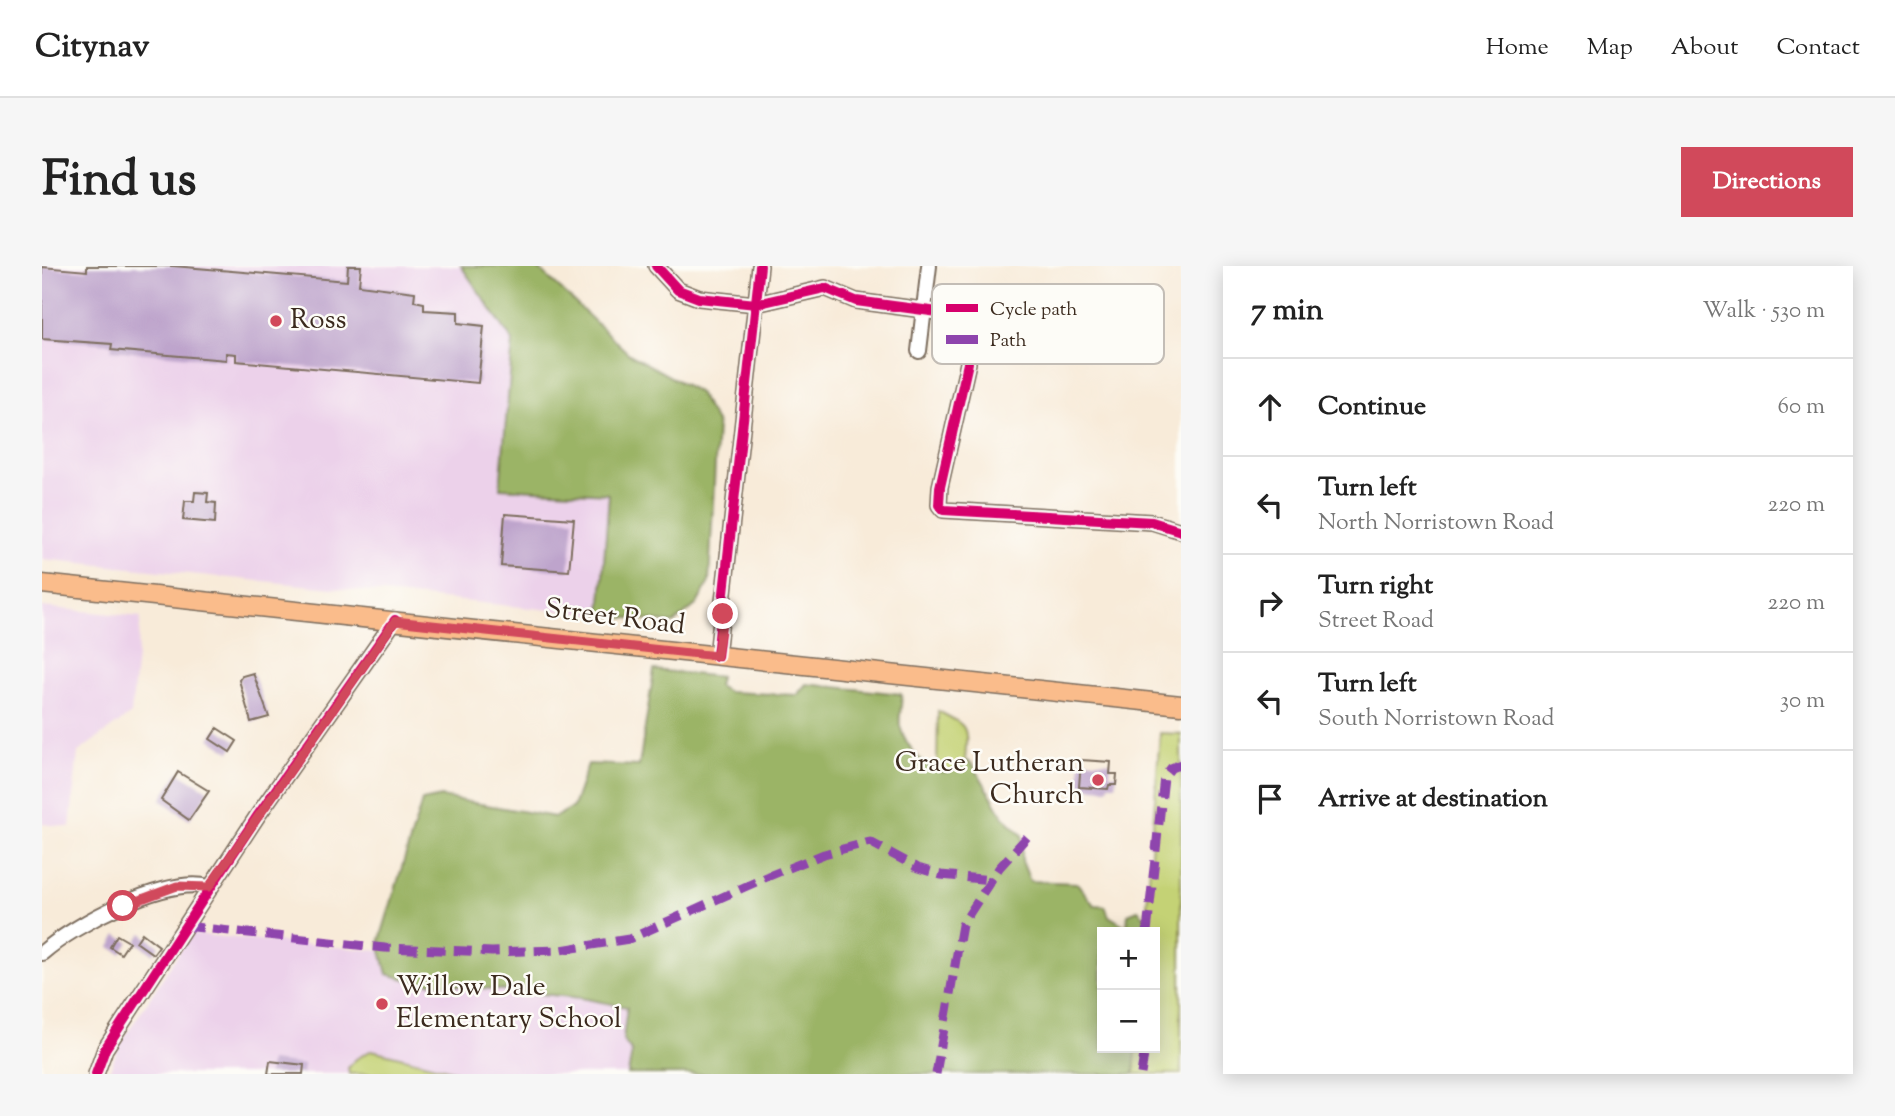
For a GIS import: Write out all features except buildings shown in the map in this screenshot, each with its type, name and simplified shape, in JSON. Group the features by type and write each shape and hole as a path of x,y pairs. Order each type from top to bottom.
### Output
{"main road":[{"name":"Street Road","path":"42,584 1181,705"}],"street":[{"path":"656,266 667,281 690,296 755,304 825,288 856,301 932,312"},
{"path":"717,656 760,266"},
{"path":"919,351 929,266"},
{"path":"968,364 940,487 939,505 943,510 1152,522 1181,531"},
{"path":"96,1074 105,1049 209,887 395,621"},
{"path":"42,953 79,928 123,906 177,886 209,887"}],"shaded area":[{"path":"42,266 461,266 515,341 610,494 600,615 42,559"},
{"path":"42,607 141,617 131,714 78,752 70,827 42,824"},
{"name":"Willow Dale Elementary School","path":"191,934 382,951 387,974 413,981 581,998 627,1007 627,1044 632,1052 628,1074 108,1074 119,1046"}],"green space":[{"path":"461,266 536,266 629,354 698,392 717,424 709,582 697,604 674,623 600,615 609,494 500,488 513,341"},
{"path":"654,670 720,677 718,686 728,692 797,695 806,684 901,694 900,726 912,750 926,765 942,772 969,761 974,766 1003,816 1022,835 1022,861 1030,881 1077,883 1094,905 1105,906 1109,916 1127,927 1097,927 1097,1053 1136,1053 1134,1074 628,1074 632,1052 623,1040 627,1007 581,998 413,981 387,974 379,943 422,801 441,797 555,817 573,807 588,764 639,766"},
{"path":"938,711 965,729 965,763 949,772 937,771"},
{"path":"1160,733 1181,734 1181,1074 1134,1074 1136,1053 1160,1053 1160,927 1145,927"},
{"path":"1138,910 1146,918 1145,927 1127,927 1128,914"},
{"path":"372,1050 455,1071 456,1074 349,1074 348,1068 356,1059"}],"marked path":[{"path":"1148,927 1164,777 1171,768 1181,764"},
{"path":"936,1074 962,925 999,868 1027,837"},
{"path":"185,926 385,948 492,952 561,950 629,939 769,876 824,854 870,842 918,868 941,875 991,880"},
{"path":"1141,1074 1144,1053"}],"cycle path":[{"path":"656,266 678,290 699,298 756,304 825,288 856,301 932,311"},
{"path":"717,656 760,266"},
{"path":"968,364 940,487 939,505 943,510 1152,522 1181,531"},
{"path":"96,1074 105,1049 258,815 395,620"}],"place":[{"name":"Ross","path":"276,321"},
{"name":"Grace Lutheran Church","path":"1098,780"},
{"name":"Willow Dale Elementary School","path":"382,1004"}],"route":[{"path":"123,906 177,886 189,884 209,887 395,621 717,656 723,614"}]}
